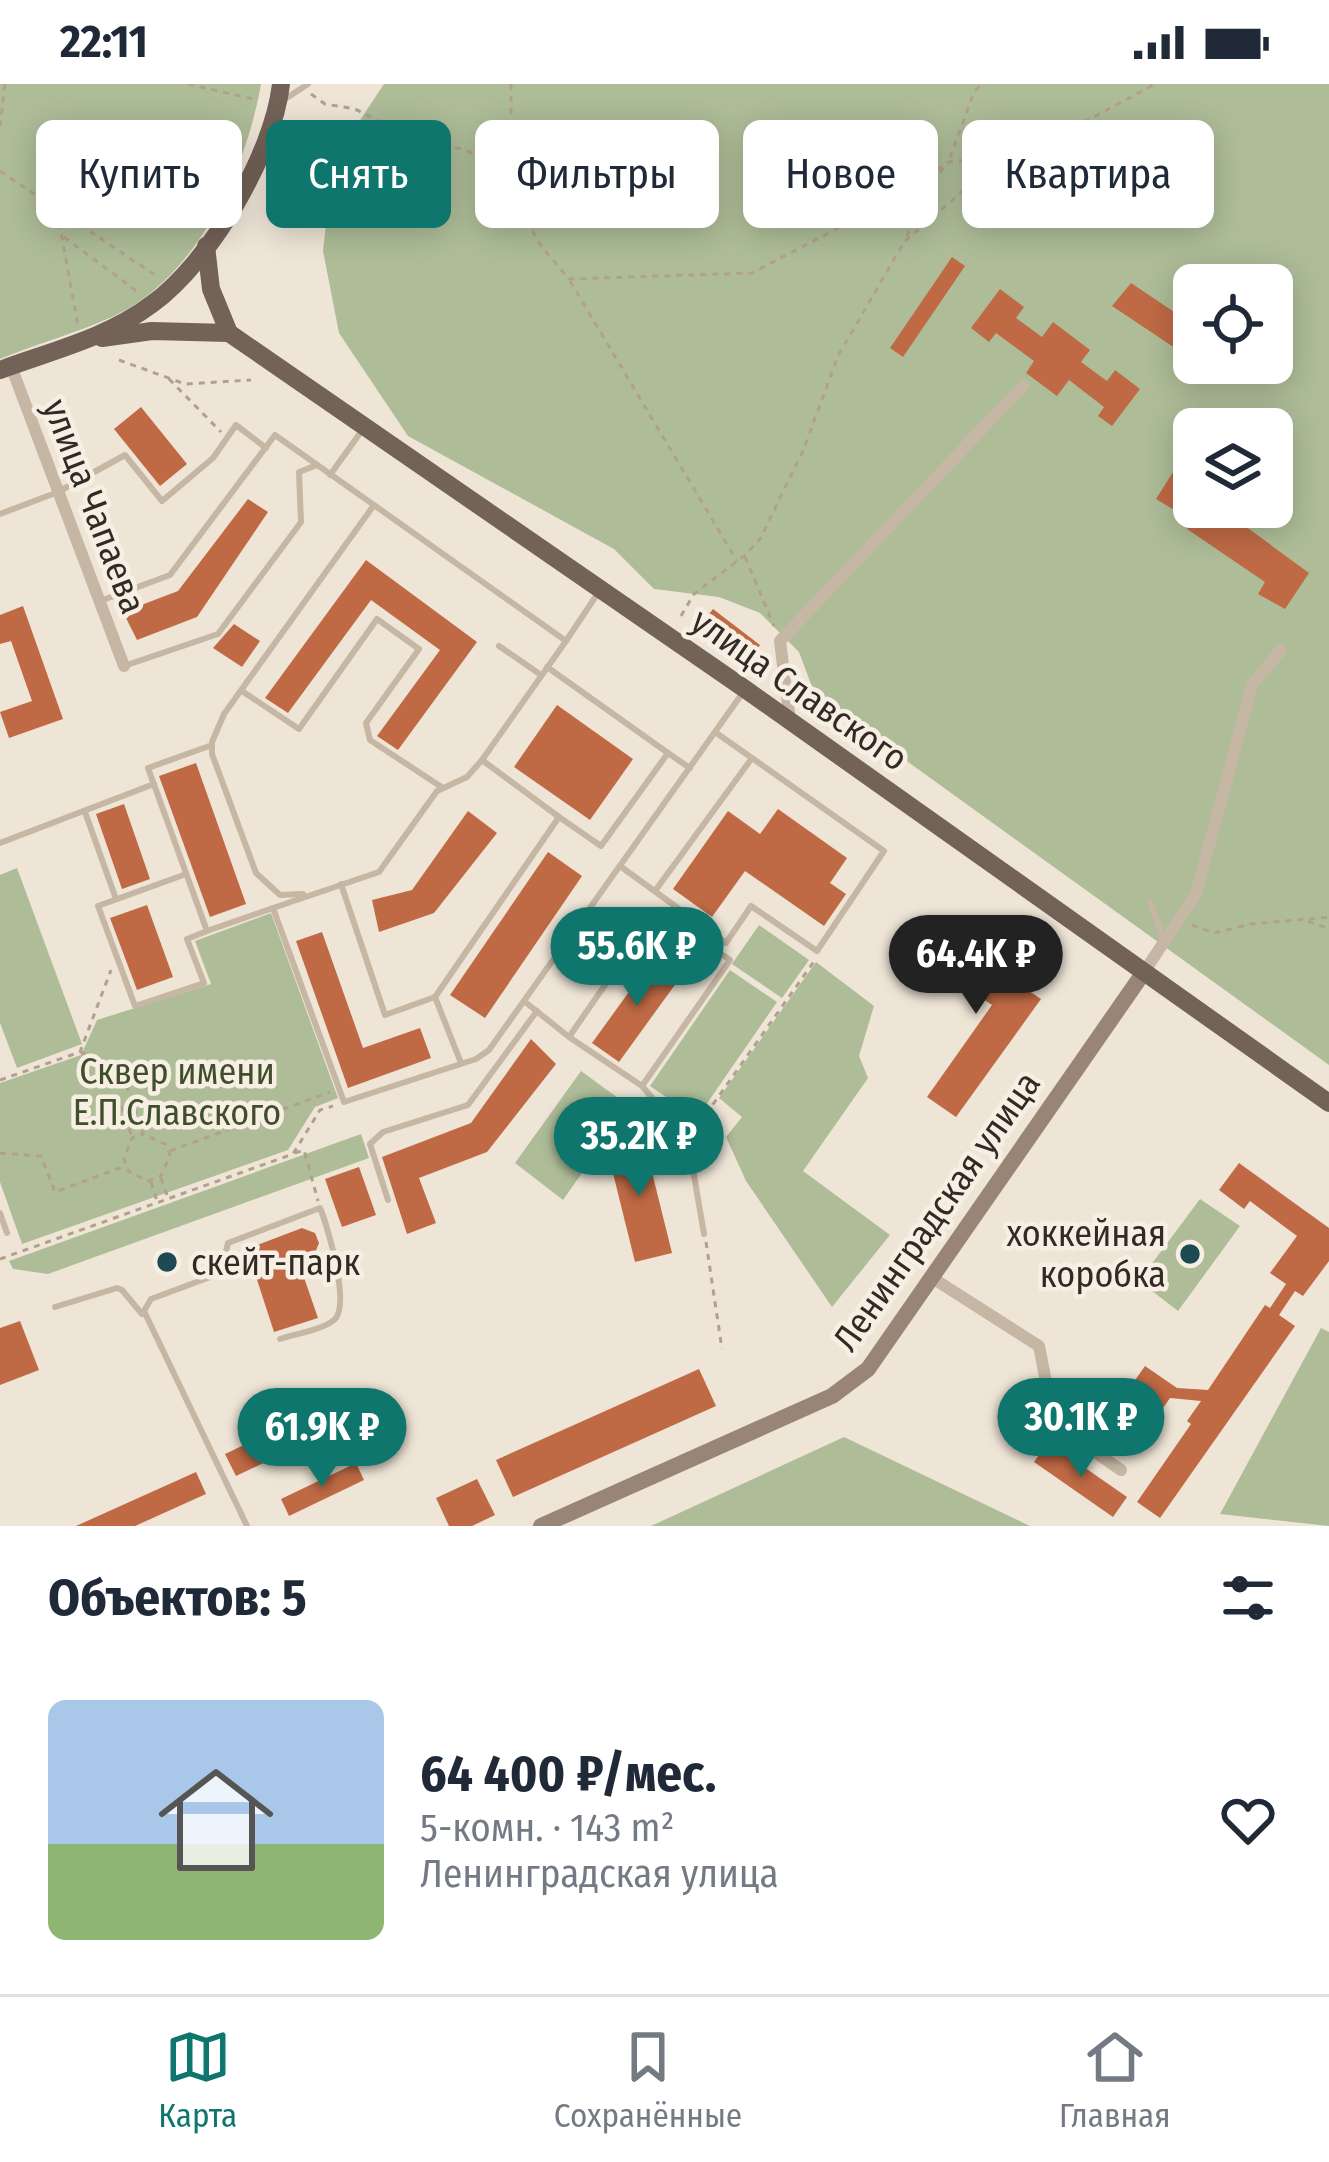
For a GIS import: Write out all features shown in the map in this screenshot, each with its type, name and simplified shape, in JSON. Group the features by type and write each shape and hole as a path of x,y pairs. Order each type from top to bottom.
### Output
{"main road":[{"path":"6,368 153,304 206,246 242,194 280,93"},
{"path":"82,334 229,333 211,289 206,246"},
{"name":"улица Славского","path":"229,333 746,689 1329,1103"}],"street":[{"name":"улица Чапаева","path":"6,368 124,666"},
{"path":"790,721 780,641 1024,385"},
{"path":"1144,972 1196,894 1252,685 1281,650"},
{"name":"Ленинградская улица","path":"542,1526 853,1384 885,1350 1144,972"},
{"path":"934,1279 1039,1346 1054,1424 1121,1470"}],"lane":[{"path":"280,93 306,86"},
{"path":"0,514 58,492 125,455 162,501 213,458 236,425 266,448"},
{"path":"330,475 364,426"},
{"path":"99,601 170,575 275,435 566,641"},
{"path":"124,666 218,634 301,522 299,472 317,465"},
{"path":"311,893 280,895 256,873 212,746 224,714 374,505"},
{"path":"186,874 98,906 135,1006 204,983 187,939 379,872 437,791 466,777 482,760 600,589"},
{"path":"242,691 299,729 377,619 419,649 366,723 370,740 443,788"},
{"path":"499,646 690,768"},
{"path":"273,908 344,1102 461,1063 489,1050 746,689"},
{"path":"620,866 727,943 751,906 817,951 884,851 715,732"},
{"path":"207,931 148,768 212,746"},
{"path":"482,760 601,846 668,752"},
{"path":"655,892 752,758"},
{"path":"0,843 154,784"},
{"path":"84,810 116,898"},
{"path":"341,884 385,1016 435,997 559,817"},
{"path":"1150,902 1165,941"},
{"path":"569,1037 657,910 730,959 642,1086"},
{"path":"435,997 461,1063"},
{"path":"524,1001 642,1086 688,1140 704,1234"},
{"path":"388,1200 370,1144 383,1132 468,1105 537,1011"},
{"path":"144,1317 151,1299 221,1273 229,1243 320,1208 334,1252 340,1310 333,1320 280,1339"},
{"path":"0,1213 7,1233"},
{"path":"55,1307 122,1289 144,1317 247,1526"}],"path":[{"path":"0,126 5,84"},
{"path":"188,84 258,100"},
{"path":"512,84 512,120"},
{"path":"681,616 694,594 760,538 803,451 838,356 904,242 926,190 949,162 974,92 982,84"},
{"path":"1088,120 1155,84"},
{"path":"306,86 326,104 355,109 420,142 475,155"},
{"path":"0,160 3,173 36,196"},
{"path":"569,279 752,273 861,216 949,162 962,161"},
{"path":"904,242 962,192"},
{"path":"60,228 82,334"},
{"path":"83,228 153,277 166,277"},
{"path":"532,228 569,279 738,561"},
{"path":"62,236 145,297"},
{"path":"119,360 185,384 251,380"},
{"path":"168,378 227,438"},
{"path":"744,556 780,641 757,670"},
{"path":"1179,920 1214,933 1251,923 1329,917"},
{"path":"1303,919 1329,929"},
{"path":"688,1140 825,946"},
{"path":"80,1052 116,957"},
{"path":"0,1080 80,1052 107,1066 118,1063 143,1134"},
{"path":"107,1066 132,1138 126,1166 136,1177 160,1177 168,1165 168,1151 156,1137 132,1138"},
{"path":"115,1089 126,1085"},
{"path":"168,1151 339,1088"},
{"path":"293,1154 320,1110 344,1102"},
{"path":"122,1107 133,1103"},
{"path":"127,1123 138,1119"},
{"path":"0,1258 304,1150 320,1208"},
{"path":"0,1154 40,1156 55,1192 126,1166"},
{"path":"160,1177 168,1198"},
{"path":"150,1180 158,1202"},
{"path":"704,1234 722,1348"}],"green space":[{"path":"0,84 261,84 242,153 242,120 36,120 36,228 206,228 169,277 142,300 112,317 0,359"},
{"path":"384,84 1329,84 1329,1065 815,695 799,652 760,613 719,597 654,589 614,549 408,436 339,333 323,251 326,228 451,228 451,120 360,120"},
{"path":"17,868 82,1044 17,1068 0,1023 0,875"},
{"name":"Сквер имени Е.П.Славского","path":"271,913 338,1098 315,1107 288,1150 22,1244 0,1182 0,1083 81,1055 97,1020 211,984 195,941"},
{"path":"759,925 809,960 782,998 732,964"},
{"path":"816,962 874,1006 859,1056 868,1078 803,1171 890,1235 832,1307 746,1181 726,1137 742,1117 719,1098"},
{"path":"730,970 777,1002 697,1118 650,1086"},
{"path":"581,1071 629,1106 563,1200 515,1163"},
{"path":"361,1134 369,1158 48,1274 13,1269 9,1261"},
{"name":"хоккейная коробка","path":"1200,1199 1240,1226 1178,1311 1139,1281"},
{"path":"1321,1328 1329,1332 1329,1526 1220,1514"},
{"path":"844,1437 1030,1526 651,1526"}],"building":[{"path":"952,257 965,266 903,357 890,348"},
{"path":"1131,283 1173,311 1173,347 1112,306"},
{"path":"1000,289 1024,307 1016,318 1042,337 1053,322 1090,350 1081,362 1107,381 1115,370 1140,389 1112,426 1098,416 1104,407 1069,380 1057,396 1026,373 1034,361 996,333 989,342 971,328"},
{"path":"141,407 187,464 160,486 114,429"},
{"path":"1173,472 1173,509 1156,499"},
{"path":"248,499 268,512 197,617 137,640 123,612 178,591"},
{"path":"1248,528 1309,573 1285,609 1258,594 1265,582 1187,529"},
{"path":"366,560 477,642 398,750 377,736 440,650 371,600 288,713 265,698"},
{"path":"23,606 63,719 9,738 0,712 32,701 11,641 0,644 0,615"},
{"path":"713,609 760,645 747,662 700,626"},
{"path":"234,624 260,641 242,667 213,648"},
{"path":"557,705 633,759 590,820 514,767"},
{"path":"196,763 246,904 210,917 159,776"},
{"path":"124,804 150,879 122,889 96,814"},
{"path":"778,809 847,858 830,883 846,894 824,926 745,871 712,917 673,889 728,811 760,834"},
{"path":"468,811 497,833 434,913 379,932 372,900 412,890"},
{"path":"548,852 582,876 485,1018 450,995"},
{"path":"147,905 173,977 137,990 110,918"},
{"path":"933,926 1041,999 956,1117 927,1097 992,1005 915,953"},
{"path":"322,932 363,1048 420,1028 431,1058 348,1088 296,941"},
{"path":"655,956 682,975 619,1062 592,1043"},
{"path":"531,1039 556,1064 487,1152 419,1178 436,1223 407,1234 382,1157 471,1123"},
{"path":"643,1136 672,1253 635,1262 606,1145"},
{"path":"1239,1163 1329,1228 1329,1261 1303,1296 1295,1291 1279,1315 1295,1326 1160,1518 1137,1502 1191,1424 1187,1421 1201,1401 1170,1398 1144,1435 1112,1413 1145,1366 1177,1388 1208,1390 1265,1305 1270,1308 1286,1284 1270,1273 1297,1236 1250,1201 1244,1209 1219,1190"},
{"path":"359,1167 376,1215 342,1227 325,1179"},
{"path":"302,1228 315,1233 319,1243 315,1253 298,1260 318,1318 274,1332 247,1249"},
{"path":"20,1321 39,1370 0,1385 0,1328"},
{"path":"699,1369 716,1406 513,1497 496,1460"},
{"path":"351,1394 362,1416 236,1476 225,1454"},
{"path":"1048,1442 1127,1497 1113,1517 1034,1462"},
{"path":"356,1463 364,1480 289,1516 281,1499"},
{"path":"196,1472 206,1494 135,1526 76,1526"},
{"path":"477,1479 495,1515 472,1526 449,1526 436,1498"}],"place":[{"name":"хоккейная коробка","path":"1190,1254"},
{"name":"скейт-парк","path":"167,1262"}]}
